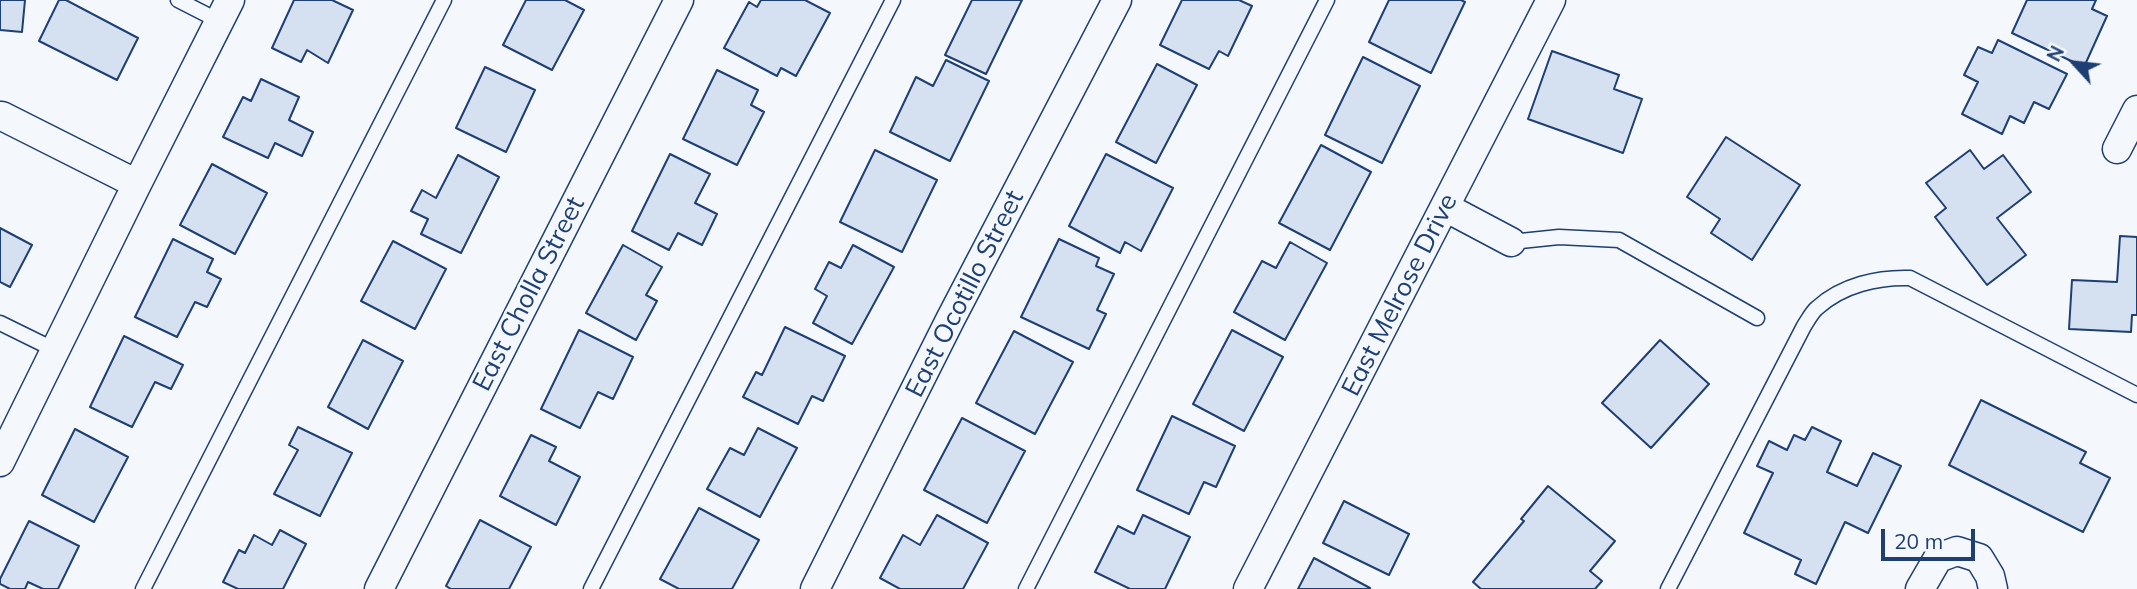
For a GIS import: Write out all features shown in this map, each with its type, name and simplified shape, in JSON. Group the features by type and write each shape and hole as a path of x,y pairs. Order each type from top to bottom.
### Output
{"street":[{"name":"East Cholla Street","path":"379,589 679,0"},
{"name":"East Ocotillo Street","path":"815,589 950,320 1117,0"},
{"name":"East Melrose Drive","path":"1248,589 1551,0"},
{"path":"0,462 136,184 225,10"},
{"path":"2117,149 2137,110"},
{"path":"2,116 136,184"},
{"path":"1445,206 1511,242"},
{"path":"1920,589 1938,558 1958,551 1979,558 1990,576 1993,589"}],"lane":[{"path":"178,0 225,10"},
{"path":"143,589 444,0"},
{"path":"591,589 893,0"},
{"path":"1027,589 1327,0"},
{"path":"1511,242 1559,237 1619,240 1758,318"},
{"path":"1668,589 1804,326 1816,308 1861,283 1885,277 1910,278 2137,395"},
{"path":"0,323 55,350"}],"building":[{"path":"0,0 25,0 22,32 0,30"},
{"path":"59,0 66,0 138,38 117,80 39,41"},
{"path":"294,0 332,0 353,10 328,63 307,50 301,62 272,48"},
{"path":"526,0 565,0 584,10 552,70 503,45"},
{"path":"761,0 805,0 830,13 796,76 781,68 777,76 724,48 749,2 757,7"},
{"path":"972,0 1022,0 986,74 945,55"},
{"path":"1182,0 1239,0 1252,6 1228,56 1219,51 1209,69 1160,45"},
{"path":"1389,0 1465,2 1431,73 1369,42"},
{"path":"2027,0 2096,0 2092,9 2107,16 2084,67 2012,33"},
{"path":"1998,40 2067,74 2049,109 2034,102 2024,123 2010,116 2002,134 1962,114 1978,82 1964,75 1978,47 1992,53"},
{"path":"1552,51 1619,75 1614,89 1642,99 1623,153 1528,119"},
{"path":"1363,57 1420,86 1382,163 1325,135"},
{"path":"946,60 989,81 950,161 890,132 916,77 933,86"},
{"path":"1157,64 1197,85 1156,163 1116,142"},
{"path":"485,67 535,90 506,152 456,128"},
{"path":"717,70 758,90 751,105 764,112 737,165 683,139"},
{"path":"261,79 299,97 289,120 313,132 302,156 275,143 268,158 223,137 243,97 251,101"},
{"path":"1726,137 1800,185 1752,260 1711,233 1720,219 1687,197"},
{"path":"1321,145 1371,172 1330,250 1279,223"},
{"path":"875,150 937,180 902,252 840,222"},
{"path":"1970,150 1984,169 2003,155 2031,192 1997,218 2026,255 1987,285 1935,217 1946,208 1926,183"},
{"path":"670,154 710,174 695,203 717,214 702,245 678,233 669,250 632,231"},
{"path":"1106,154 1173,188 1141,251 1125,242 1120,253 1069,226"},
{"path":"458,155 499,177 461,253 421,234 428,219 411,211 422,190 436,198"},
{"path":"212,164 267,193 235,254 180,225"},
{"path":"0,228 32,245 10,287 0,282"},
{"path":"2120,236 2137,237 2137,315 2132,315 2131,332 2069,329 2072,280 2117,282"},
{"path":"173,239 213,259 207,272 221,279 207,307 195,302 177,337 135,317"},
{"path":"1059,239 1099,258 1096,266 1114,274 1097,310 1106,314 1089,349 1021,317"},
{"path":"393,241 446,269 415,329 361,301"},
{"path":"1290,242 1327,263 1285,340 1234,312 1262,261 1276,268"},
{"path":"623,245 662,267 646,295 657,301 636,340 586,313"},
{"path":"853,245 894,267 852,344 813,323 827,296 815,289 829,262 841,268"},
{"path":"785,327 845,356 823,401 812,396 798,424 743,397 756,372 762,375"},
{"path":"579,330 633,357 613,399 598,392 580,428 541,409"},
{"path":"1232,330 1283,357 1244,431 1193,404"},
{"path":"1014,331 1073,362 1035,434 976,403"},
{"path":"124,336 183,365 171,389 155,382 132,427 90,407"},
{"path":"363,340 403,361 368,429 328,407"},
{"path":"1660,340 1709,384 1651,448 1602,403"},
{"path":"1981,400 2086,452 2080,463 2110,478 2083,532 1949,465"},
{"path":"1172,416 1235,446 1216,487 1204,482 1189,514 1137,490"},
{"path":"962,418 1025,451 987,523 924,490"},
{"path":"298,427 352,453 320,516 274,494 298,450 289,445"},
{"path":"1812,427 1841,441 1827,472 1857,486 1873,453 1901,466 1868,533 1845,522 1816,584 1795,574 1801,560 1744,533 1773,473 1757,466 1769,441 1787,450 1794,435 1805,440"},
{"path":"758,428 797,448 760,517 707,489 730,448 744,455"},
{"path":"75,429 128,457 94,522 42,495"},
{"path":"531,435 556,447 549,461 580,477 556,525 500,496"},
{"path":"1548,486 1615,541 1590,571 1602,581 1595,589 1481,589 1473,582 1524,521 1521,519"},
{"path":"1344,501 1409,534 1389,575 1323,543"},
{"path":"699,508 759,540 732,589 679,589 660,579"},
{"path":"937,515 988,543 963,589 900,589 880,578 903,535 920,545"},
{"path":"1143,515 1190,537 1165,589 1130,589 1095,572 1118,526 1134,534"},
{"path":"480,520 531,547 509,589 451,589 446,586"},
{"path":"29,521 79,546 58,589 43,589 28,582 25,589 10,589 0,584"},
{"path":"280,530 306,544 283,589 238,589 223,582 239,550 245,553 254,535 272,545"},
{"path":"1314,558 1370,588 1370,589 1298,589"}]}
